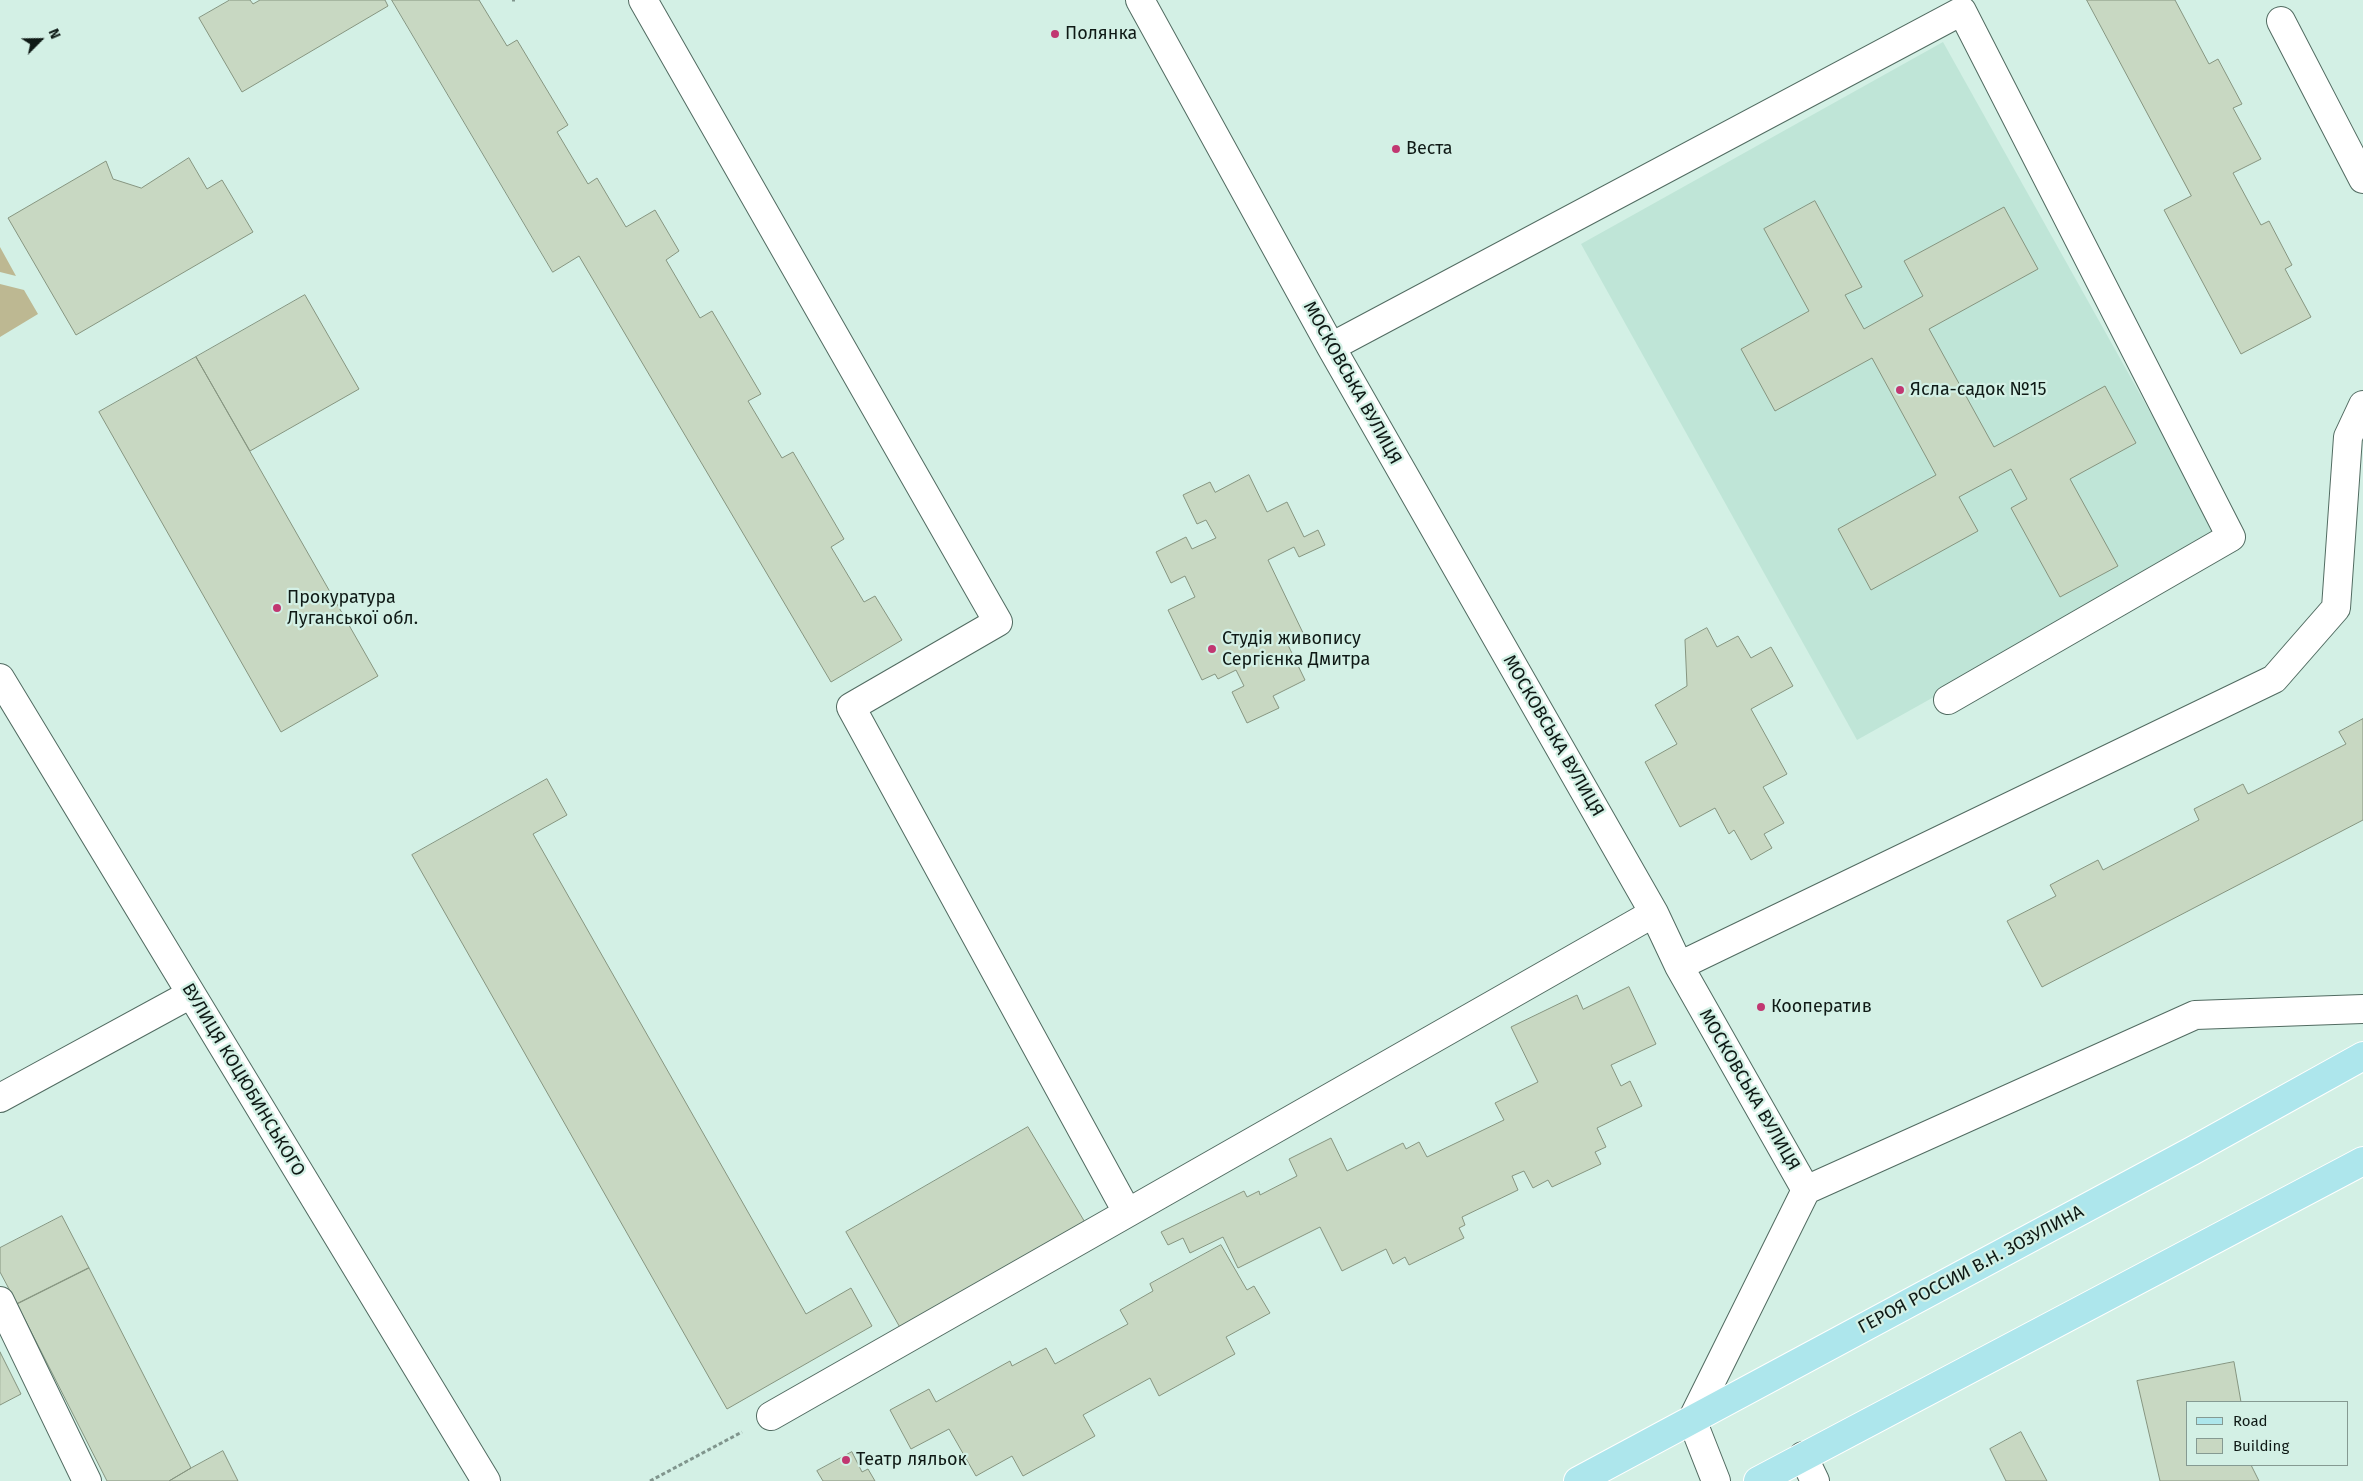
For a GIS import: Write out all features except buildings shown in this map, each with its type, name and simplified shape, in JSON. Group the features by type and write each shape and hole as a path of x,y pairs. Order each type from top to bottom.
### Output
{"main road":[{"name":"ГЕРОЯ РОССИИ В.Н. ЗОЗУЛИНА","path":"1578,1481 2184,1156 2363,1056"},
{"path":"1758,1481 2363,1161"}],"street":[{"path":"643,0 998,622 851,707 1127,1212"},
{"name":"МОСКОВСЬКА ВУЛИЦЯ","path":"1140,0 1331,347 1654,913 1679,966 1806,1190 1692,1420"},
{"path":"1331,347 1962,11 2231,538 1948,700"},
{"path":"2281,22 2363,179"},
{"path":"1679,966 2274,679 2336,608 2348,437 2363,405"},
{"name":"ВУЛИЦЯ КОЦЮБИНСЬКОГО","path":"0,678 486,1481"},
{"path":"771,1416 1654,913"},
{"path":"0,1098 191,994"},
{"path":"1806,1190 2194,1014 2363,1010"},
{"path":"0,1301 87,1481"},
{"path":"1692,1420 1716,1481"},
{"path":"1803,1456 1816,1481"}],"path":[{"path":"650,1481 771,1416"}],"shaded area":[{"name":"Ясла-садок №15","path":"1943,42 2220,537 1857,740 1581,244"},
{"path":"0,247 16,276 0,272"},
{"path":"0,284 24,290 38,314 0,337"}],"place":[{"name":"Полянка","path":"1055,34"},
{"name":"Веста","path":"1396,149"},
{"name":"Ясла-садок №15","path":"1900,390"},
{"name":"Прокуратура Луганської обл.","path":"277,608"},
{"name":"Студія живопису Сергієнка Дмитра","path":"1212,649"},
{"name":"Кооператив","path":"1761,1007"},
{"name":"Театр ляльок","path":"846,1460"}]}
